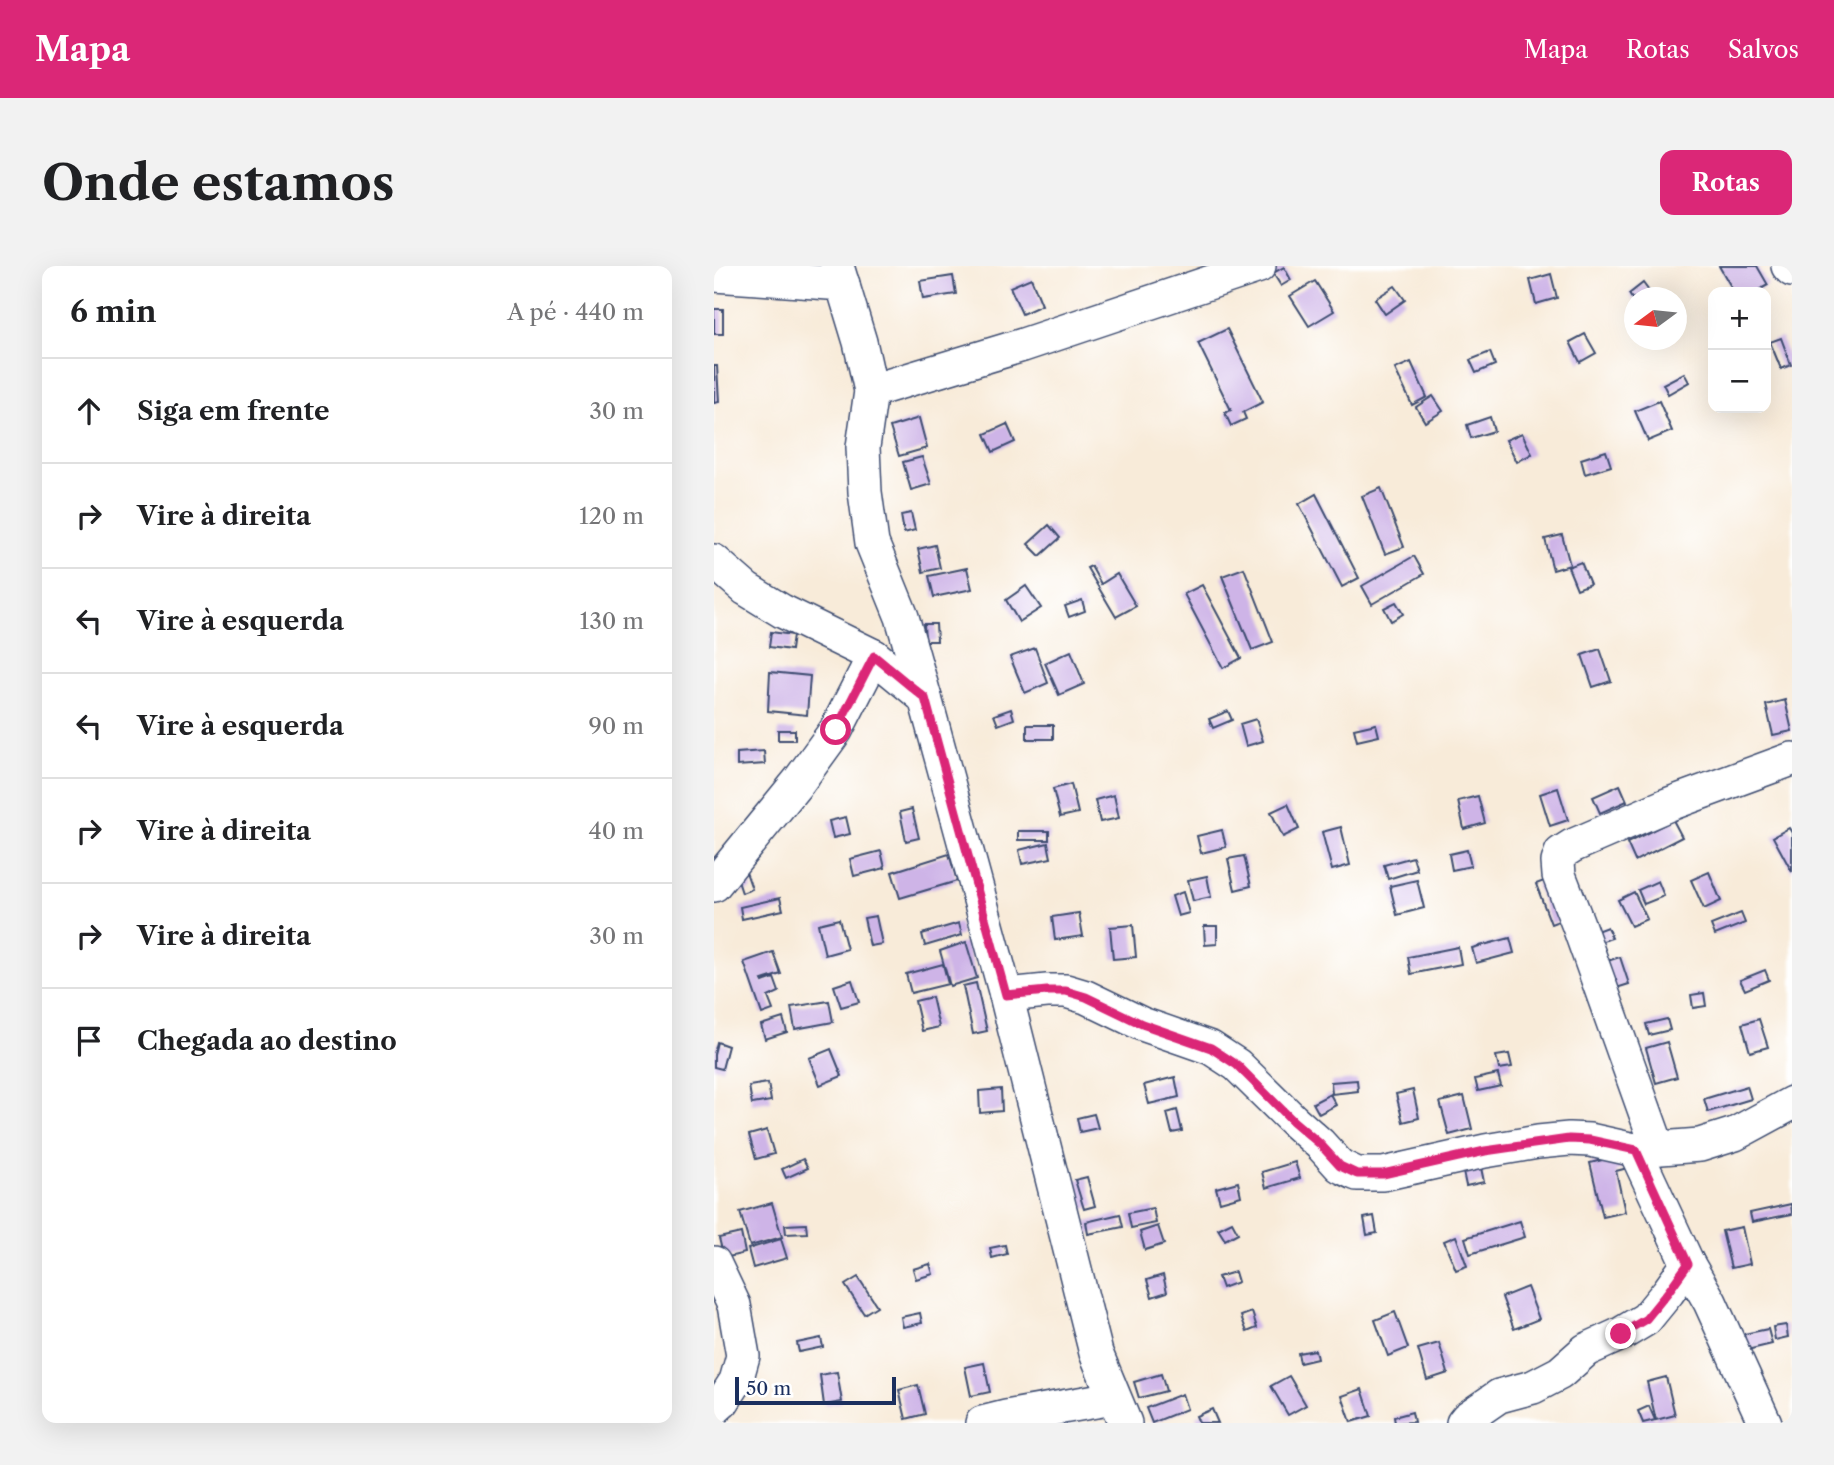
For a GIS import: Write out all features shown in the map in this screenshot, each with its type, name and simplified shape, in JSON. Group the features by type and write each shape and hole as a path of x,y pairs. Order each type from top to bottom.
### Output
{"street":[{"path":"871,391 1023,345 1259,266"},
{"path":"1788,266 1792,270"},
{"path":"714,275 840,275 871,391 863,447 865,492 872,542 902,617 1006,995 1096,1353 1119,1410 982,1423"},
{"path":"714,561 746,589 782,611 874,656 925,698"},
{"path":"714,885 791,792 836,730 874,656"},
{"path":"1765,1423 1710,1302 1688,1264 1647,1149 1578,924 1559,874 1558,862 1561,853 1572,846 1667,805 1792,759"},
{"path":"1006,995 1066,991 1086,997 1142,1024 1211,1048 1237,1065 1340,1166 1357,1174 1383,1174 1485,1151 1569,1139 1647,1149 1700,1145 1735,1134 1792,1103"},
{"path":"714,1263 734,1305 743,1356 736,1381 723,1401 714,1409"},
{"path":"1462,1423 1499,1396 1533,1387 1560,1373 1586,1350 1646,1319 1688,1264"}],"building":[{"path":"1719,266 1757,266 1768,285 1764,287 1731,287"},
{"path":"1284,267 1291,280 1281,286 1273,273"},
{"path":"1551,274 1557,298 1536,304 1530,280"},
{"path":"953,276 956,294 923,299 920,281"},
{"path":"1031,278 1042,305 1022,314 1010,287"},
{"path":"1315,281 1334,311 1309,326 1290,296"},
{"path":"1395,286 1405,300 1385,314 1375,299"},
{"path":"714,309 723,309 723,334 714,334"},
{"path":"1227,329 1263,402 1243,412 1246,419 1231,426 1225,413 1231,410 1198,343"},
{"path":"1585,334 1596,353 1580,362 1570,342"},
{"path":"1781,338 1791,365 1781,369 1771,342"},
{"path":"1490,352 1495,365 1476,373 1470,360"},
{"path":"1411,362 1427,397 1412,405 1395,369"},
{"path":"714,366 717,366 719,402 714,403"},
{"path":"1684,373 1689,382 1668,394 1663,384"},
{"path":"1433,396 1443,411 1425,422 1416,407"},
{"path":"1659,401 1672,431 1648,441 1635,411"},
{"path":"1490,417 1494,431 1471,438 1467,425"},
{"path":"919,418 927,448 899,456 890,427"},
{"path":"1007,424 1015,442 993,452 985,434"},
{"path":"1522,433 1532,454 1517,462 1506,440"},
{"path":"1606,451 1611,466 1585,474 1581,459"},
{"path":"922,457 931,484 911,490 903,462"},
{"path":"1381,488 1404,547 1385,554 1362,496"},
{"path":"1316,494 1359,578 1342,587 1299,504"},
{"path":"911,513 915,530 904,533 901,515"},
{"path":"1049,525 1060,538 1040,556 1028,544"},
{"path":"1562,535 1570,565 1553,570 1545,539"},
{"path":"935,545 940,568 923,572 918,549"},
{"path":"1414,556 1424,574 1372,604 1362,586"},
{"path":"1581,562 1590,584 1577,589 1568,567"},
{"path":"1091,566 1101,584 1117,574 1136,606 1116,617 1087,568"},
{"path":"967,568 972,589 934,597 929,576"},
{"path":"1244,568 1273,642 1252,650 1222,576"},
{"path":"1202,585 1241,658 1223,668 1184,594"},
{"path":"1026,586 1041,608 1019,622 1006,600"},
{"path":"1082,600 1085,611 1069,617 1065,606"},
{"path":"1396,602 1403,614 1391,621 1384,608"},
{"path":"924,624 936,624 937,641 925,641"},
{"path":"771,632 793,635 791,650 769,647"},
{"path":"1035,648 1048,683 1025,693 1010,657"},
{"path":"1600,649 1611,681 1593,687 1582,655"},
{"path":"1071,651 1084,684 1059,695 1045,663"},
{"path":"770,672 810,676 807,715 768,711"},
{"path":"1785,700 1792,731 1773,735 1766,705"},
{"path":"1011,709 1014,719 998,725 994,715"},
{"path":"1228,711 1232,720 1213,728 1209,719"},
{"path":"1256,719 1263,741 1246,746 1240,724"},
{"path":"1376,724 1379,736 1357,741 1354,729"},
{"path":"1027,725 1053,725 1053,739 1027,739"},
{"path":"778,730 795,730 795,740 778,740"},
{"path":"764,751 765,764 737,766 737,753"},
{"path":"1071,784 1078,813 1060,817 1053,789"},
{"path":"1620,785 1627,801 1600,813 1593,797"},
{"path":"1558,788 1568,820 1550,826 1540,794"},
{"path":"1114,795 1119,818 1100,822 1095,800"},
{"path":"1478,796 1485,823 1464,829 1458,801"},
{"path":"1288,804 1299,829 1283,837 1271,812"},
{"path":"912,809 919,838 906,841 900,812"},
{"path":"846,817 850,834 833,838 829,821"},
{"path":"1673,820 1682,837 1635,861 1627,843"},
{"path":"1341,827 1350,865 1332,870 1322,832"},
{"path":"1789,828 1792,833 1792,872 1773,837"},
{"path":"1222,830 1226,847 1201,853 1197,836"},
{"path":"1018,831 1049,831 1049,840 1018,840"},
{"path":"1048,843 1051,858 1022,864 1019,850"},
{"path":"1467,850 1471,866 1452,870 1449,854"},
{"path":"881,851 885,868 854,876 850,859"},
{"path":"949,854 957,881 900,898 892,872"},
{"path":"1244,856 1251,886 1235,890 1228,859"},
{"path":"1413,857 1417,870 1388,879 1384,865"},
{"path":"746,872 752,889 742,893 736,875"},
{"path":"1709,872 1721,901 1704,909 1691,880"},
{"path":"1207,876 1211,897 1193,901 1188,880"},
{"path":"1549,879 1564,919 1551,924 1536,884"},
{"path":"1417,880 1424,908 1397,915 1390,886"},
{"path":"1658,881 1664,896 1644,904 1638,890"},
{"path":"1183,892 1189,913 1178,916 1172,896"},
{"path":"1634,892 1647,919 1631,926 1618,900"},
{"path":"780,898 783,910 742,919 740,907"},
{"path":"1079,913 1083,936 1055,940 1052,917"},
{"path":"1741,913 1745,923 1715,935 1711,925"},
{"path":"876,916 882,944 870,946 864,918"},
{"path":"839,919 847,949 825,955 818,924"},
{"path":"959,923 962,935 925,946 922,934"},
{"path":"1133,925 1136,957 1113,959 1110,927"},
{"path":"1204,926 1217,926 1217,944 1205,945"},
{"path":"1607,927 1612,938 1594,944 1591,933"},
{"path":"1510,938 1514,953 1476,963 1472,948"},
{"path":"966,942 977,978 950,986 940,951"},
{"path":"1458,947 1461,964 1411,974 1408,957"},
{"path":"773,952 781,974 762,980 763,982 774,978 779,992 768,997 773,1010 762,1014 744,962"},
{"path":"1620,957 1629,984 1610,990 1601,963"},
{"path":"943,964 948,984 911,993 906,974"},
{"path":"1765,970 1769,980 1745,990 1740,980"},
{"path":"852,980 859,1002 841,1007 834,986"},
{"path":"976,983 987,1031 973,1034 963,986"},
{"path":"1704,993 1706,1006 1693,1008 1691,995"},
{"path":"932,997 939,1027 922,1031 915,1001"},
{"path":"829,1001 833,1022 795,1029 791,1007"},
{"path":"783,1018 787,1032 765,1039 761,1025"},
{"path":"1667,1019 1670,1030 1649,1035 1646,1024"},
{"path":"1759,1019 1768,1047 1750,1052 1742,1024"},
{"path":"717,1042 728,1046 722,1069 714,1067"},
{"path":"1667,1042 1677,1077 1656,1083 1646,1048"},
{"path":"831,1049 842,1076 820,1085 809,1058"},
{"path":"1509,1054 1512,1067 1499,1069 1496,1056"},
{"path":"1498,1074 1501,1086 1478,1091 1475,1079"},
{"path":"1175,1077 1179,1097 1149,1104 1144,1085"},
{"path":"1357,1080 1358,1091 1332,1094 1331,1082"},
{"path":"768,1083 771,1101 752,1104 749,1086"},
{"path":"1747,1086 1751,1099 1708,1112 1704,1099"},
{"path":"1001,1089 1002,1111 980,1113 979,1091"},
{"path":"1413,1090 1419,1118 1403,1122 1396,1094"},
{"path":"1330,1094 1336,1105 1319,1114 1313,1103"},
{"path":"1464,1096 1472,1129 1449,1135 1440,1102"},
{"path":"1177,1110 1182,1131 1172,1133 1167,1113"},
{"path":"1094,1114 1098,1128 1080,1132 1077,1118"},
{"path":"767,1130 774,1154 756,1159 749,1135"},
{"path":"1635,1152 1639,1165 1616,1171 1625,1212 1603,1217 1590,1163"},
{"path":"1479,1158 1484,1182 1466,1186 1461,1162"},
{"path":"803,1159 808,1168 786,1178 782,1169"},
{"path":"1295,1162 1300,1178 1266,1188 1262,1172"},
{"path":"1087,1177 1095,1206 1084,1209 1075,1180"},
{"path":"1238,1182 1241,1196 1220,1202 1216,1188"},
{"path":"772,1203 782,1237 750,1246 740,1212"},
{"path":"1791,1204 1792,1214 1752,1222 1750,1213"},
{"path":"1153,1208 1156,1223 1131,1228 1128,1213"},
{"path":"1120,1214 1123,1227 1088,1234 1086,1222"},
{"path":"1374,1216 1377,1233 1367,1235 1364,1218"},
{"path":"1520,1221 1525,1237 1470,1254 1465,1238"},
{"path":"1232,1222 1238,1233 1225,1240 1218,1229"},
{"path":"806,1224 807,1233 786,1234 785,1225"},
{"path":"1158,1226 1164,1244 1145,1250 1140,1232"},
{"path":"1742,1227 1750,1264 1731,1268 1722,1231"},
{"path":"741,1233 745,1253 724,1258 719,1238"},
{"path":"1456,1236 1467,1266 1456,1270 1444,1241"},
{"path":"781,1239 787,1258 753,1268 748,1249"},
{"path":"1005,1245 1007,1254 992,1258 990,1248"},
{"path":"930,1264 933,1274 916,1279 913,1269"},
{"path":"1235,1272 1238,1282 1222,1288 1218,1277"},
{"path":"1163,1275 1167,1292 1152,1297 1147,1280"},
{"path":"858,1277 877,1306 864,1314 845,1285"},
{"path":"1527,1287 1539,1319 1514,1329 1502,1297"},
{"path":"1252,1312 1257,1328 1247,1332 1241,1316"},
{"path":"1395,1312 1408,1348 1388,1356 1375,1320"},
{"path":"920,1313 922,1323 903,1327 901,1317"},
{"path":"1786,1325 1788,1337 1775,1340 1773,1327"},
{"path":"1768,1329 1772,1344 1747,1350 1744,1334"},
{"path":"821,1338 823,1347 799,1352 797,1343"},
{"path":"1439,1343 1448,1373 1427,1380 1418,1349"},
{"path":"1315,1350 1317,1359 1300,1363 1298,1353"},
{"path":"984,1363 990,1392 971,1396 965,1367"},
{"path":"837,1372 842,1402 824,1405 820,1375"},
{"path":"1161,1374 1166,1391 1139,1398 1134,1382"},
{"path":"1289,1376 1306,1405 1288,1415 1271,1386"},
{"path":"1666,1377 1675,1415 1656,1420 1647,1382"},
{"path":"918,1385 925,1414 906,1419 899,1390"},
{"path":"1362,1389 1371,1416 1351,1422 1342,1396"},
{"path":"1182,1394 1187,1409 1152,1423 1146,1408"},
{"path":"1649,1406 1655,1420 1643,1423 1638,1411"},
{"path":"1212,1409 1218,1423 1199,1423 1196,1416"},
{"path":"1412,1412 1414,1422 1395,1423 1394,1417"}],"route":[{"path":"836,730 874,656 925,698 1006,995 1066,991 1086,997 1142,1024 1211,1048 1237,1065 1340,1166 1357,1174 1383,1174 1485,1151 1569,1139 1590,1140 1636,1150 1688,1264 1646,1319 1621,1334"}]}
